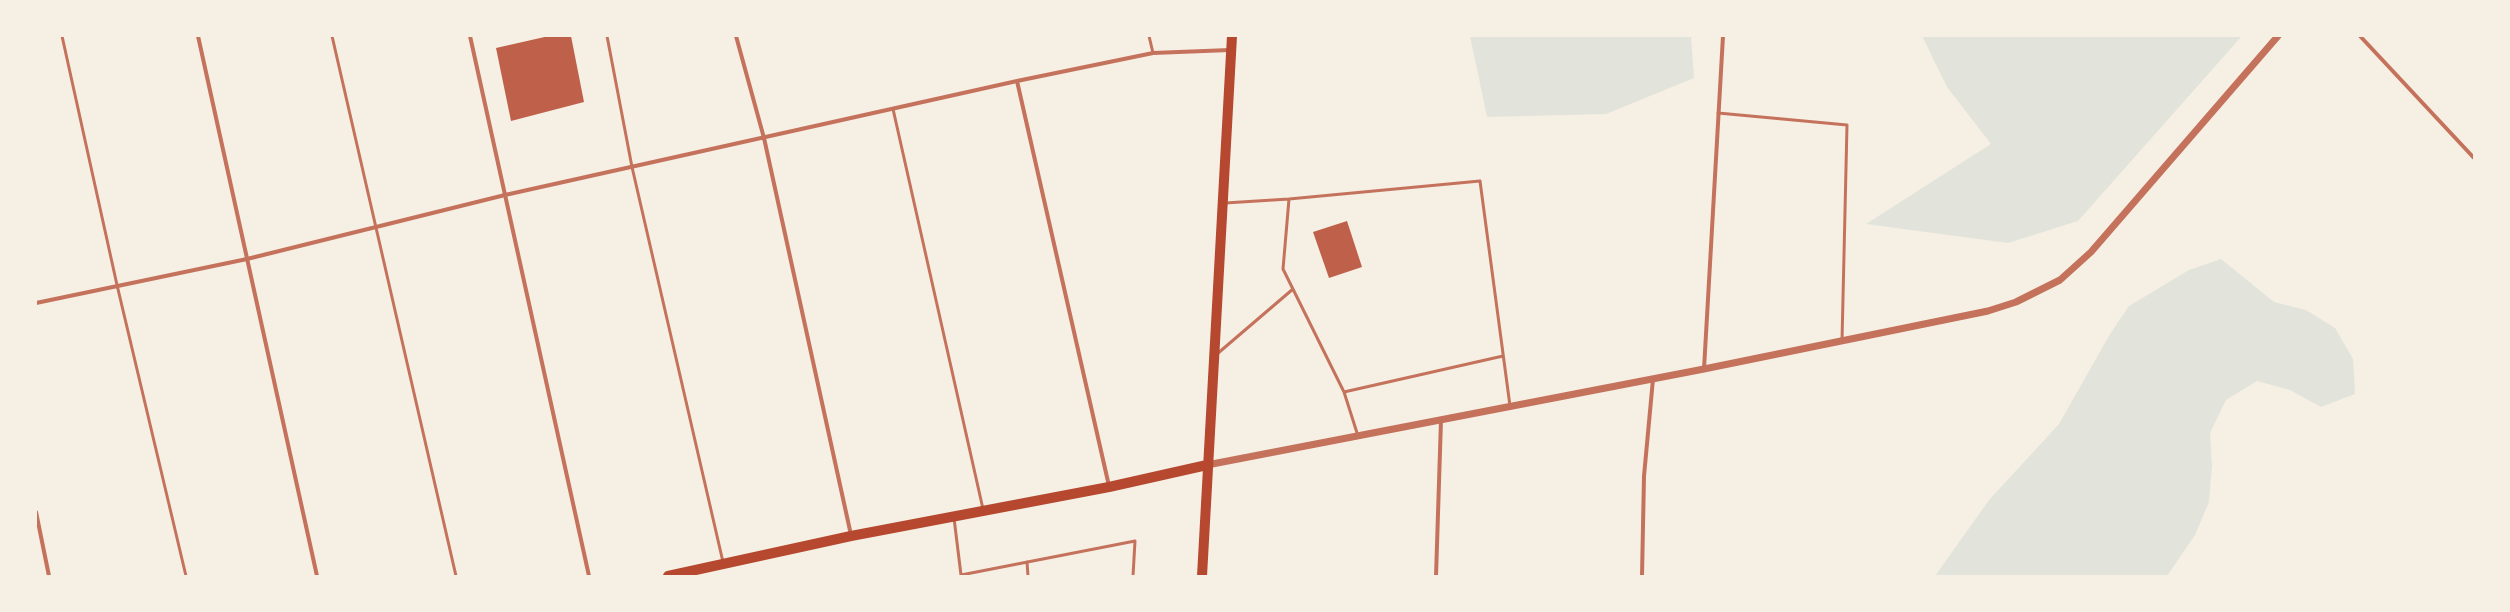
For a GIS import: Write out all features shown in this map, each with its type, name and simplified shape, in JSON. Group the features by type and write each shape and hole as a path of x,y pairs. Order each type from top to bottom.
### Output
{"main road":[{"path":"1202,576 1232,36"},
{"path":"668,576 851,536 1110,487 1207,465"}],"street":[{"path":"198,36 317,576"},
{"path":"470,36 589,576"},
{"path":"736,36 764,138 851,536"},
{"path":"1704,369 1723,36"},
{"path":"1207,465 1704,369 1988,311 2016,302 2048,288 2073,271 2092,252 2278,36"},
{"path":"2360,36 2474,158"},
{"path":"36,303 247,259 505,195 1017,81 1153,53 1231,50"},
{"path":"1017,81 1110,487"},
{"path":"1642,576 1644,476 1653,379"},
{"path":"1436,576 1441,420"},
{"path":"36,512 49,576"}],"lane":[{"path":"62,36 117,285 186,576"},
{"path":"332,36 456,576"},
{"path":"607,36 632,167 723,564"},
{"path":"1149,36 1153,53"},
{"path":"893,109 984,511"},
{"path":"1718,114 1847,125 1842,341"},
{"path":"1222,203 1289,199 1480,181 1510,406"},
{"path":"1289,199 1283,269 1344,392 1358,436"},
{"path":"1213,358 1293,289"},
{"path":"1344,392 1503,356"},
{"path":"954,517 961,575 1135,541 1133,576"},
{"path":"1028,562 1028,576"}],"shaded area":[{"path":"1470,36 1691,36 1694,78 1606,114 1487,117"},
{"path":"1922,36 2242,36 2078,221 2008,243 1866,224 1991,144 1947,87"},
{"path":"2221,259 2274,302 2306,310 2335,328 2353,359 2355,394 2321,407 2290,390 2257,381 2226,400 2210,433 2212,466 2209,502 2195,535 2167,576 1935,576 1989,500 2059,424 2110,334 2129,306 2189,270"}],"building":[{"path":"549,36 571,36 584,102 511,121 496,48"},
{"path":"1347,221 1362,267 1329,278 1313,232"}]}
